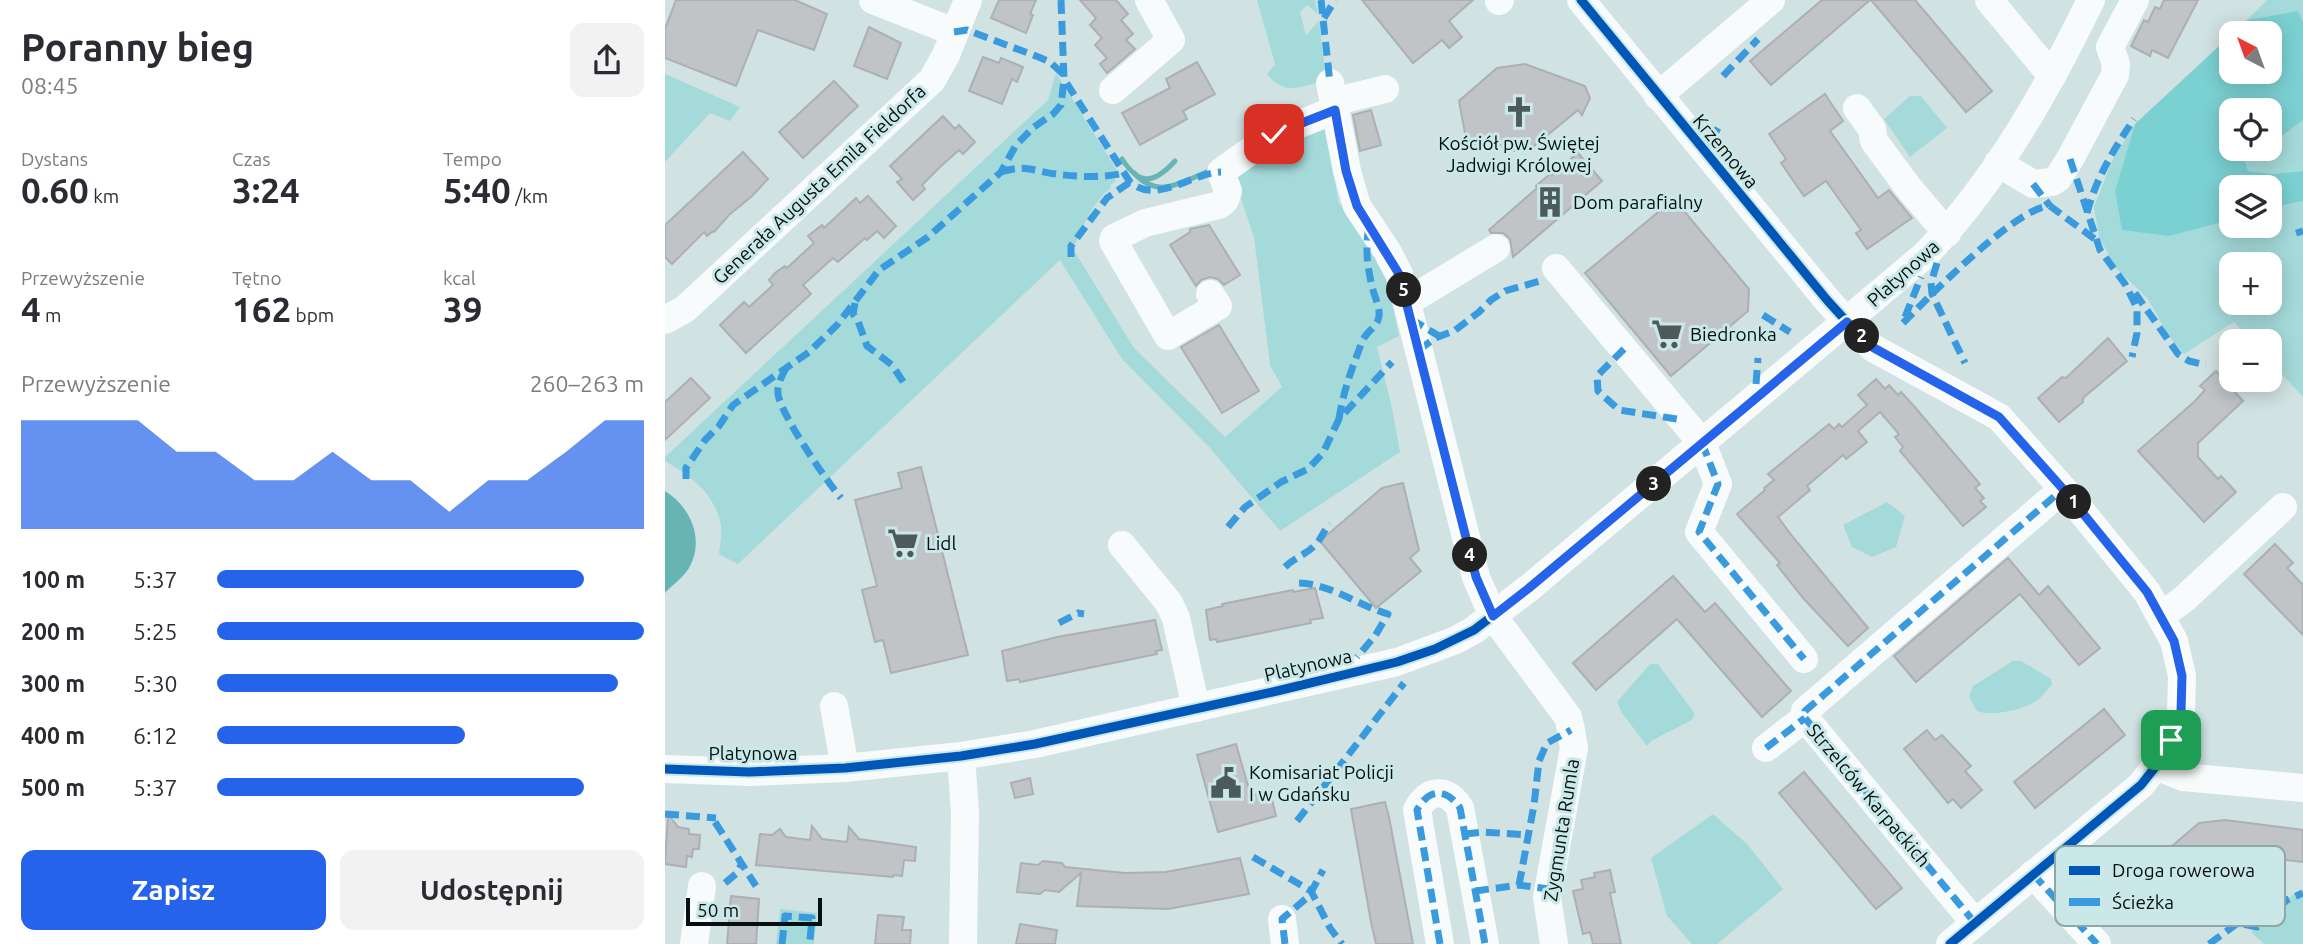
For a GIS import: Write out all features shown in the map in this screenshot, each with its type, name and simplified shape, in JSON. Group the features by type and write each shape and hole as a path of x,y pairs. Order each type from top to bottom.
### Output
{"street":[{"path":"873,0 954,32"},
{"name":"Generała Augusta Emila Fieldorfa","path":"665,320 685,309 932,80 946,55 968,0"},
{"path":"1113,90 1171,40 1149,0"},
{"path":"1658,96 1771,0"},
{"path":"1989,0 2052,76"},
{"name":"Platynowa","path":"665,768 749,772 845,768 961,756 1035,744 1397,662 1456,640 1529,588 1925,256 1974,201 2052,76 2091,0"},
{"path":"1998,163 2033,184 2052,182 2058,177 2115,75 2116,64 2110,47 2135,0"},
{"name":"Krzemowa","path":"1584,1 1658,96 1847,322 1874,348 1999,417 2063,489 2147,592 2162,615 2174,641 2182,676 2181,712 2171,740 2141,785 2067,846"},
{"path":"1210,294 1218,306 1168,336 1113,241 1114,238 1145,223 1219,205 1226,200 1227,191 1221,172 1274,134 1333,98 1385,89"},
{"name":"Zygmunta Rumla","path":"1333,98 1346,171 1357,206 1399,274 1476,577 1493,616 1568,717 1574,748 1548,897 1554,944"},
{"path":"1857,108 1872,129 1874,141 1947,233"},
{"path":"1407,302 1496,248"},
{"path":"1556,268 1702,443 1719,484 1699,532 1804,659"},
{"name":"Strzelców Karpackich","path":"1975,923 1805,718 1805,711 2063,489"},
{"path":"2162,615 2184,599 2283,507"},
{"path":"1122,545 1169,603 1176,618 1196,708"},
{"path":"834,706 845,768"},
{"path":"1766,748 1805,718"},
{"path":"961,756 965,813 963,944"},
{"path":"2156,766 2183,777 2303,788"},
{"path":"1440,944 1417,810 1422,800 1432,794 1443,793 1453,798 1460,808 1485,944"},
{"name":"Krzemowa","path":"1950,944 2055,856"},
{"path":"2033,874 2055,898"},
{"path":"694,944 702,886"},
{"path":"2081,926 2097,944"}],"shaded area":[{"path":"1257,0 1315,0 1318,14 1307,5 1300,12 1306,35 1319,21 1326,80 1287,88 1267,74 1275,64"},
{"path":"2267,0 2303,0 2303,22 2298,11 2247,20"},
{"path":"2298,11 2303,22 2303,120 2282,136 2282,98 2219,98 2219,161 2245,161 2248,171 2273,174 2303,171 2303,201 2282,205 2282,175 2219,175 2219,223 2169,236 2122,230 2115,191 2135,124 2219,46 2219,84 2282,84 2282,21 2247,20"},
{"path":"1056,73 1120,175 1114,178 1116,181 1110,185 1111,188 1093,207 1073,249 1134,348 1225,437 1282,387 1270,365 1254,237 1233,175 1326,123 1338,201 1386,275 1399,336 1377,347 1400,452 1280,531 1211,449 1122,359 1060,260 738,564 719,554 721,525 712,501 691,478 665,461 665,457 1048,100"},
{"path":"665,74 740,107 730,121 710,113 665,162"},
{"path":"1910,96 1921,96 1947,128 1910,157 1884,119"},
{"path":"2303,120 2303,171 2273,174 2248,171 2247,161 2282,161 2282,136"},
{"path":"2135,124 2115,191 2169,236 2219,223 2219,238 2282,238 2282,205 2303,201 2303,397 2282,374 2282,329 2241,329 2234,322 2219,329 2219,332 2184,354 2168,335 2148,299 2115,267 2099,236 2094,207 2112,161"},
{"path":"665,491 688,515 693,525 696,546 687,571 665,593"},
{"path":"1887,502 1905,516 1896,547 1872,557 1852,547 1843,525"},
{"path":"2013,661 2021,661 2051,679 2052,685 2037,700 2022,708 1998,713 1977,711 1969,697 1973,686"},
{"path":"1650,664 1658,664 1695,714 1692,720 1651,741 1647,746 1617,702"},
{"path":"1713,814 1748,845 1783,889 1717,944 1692,944 1667,916 1651,858"},
{"path":"2296,892 2303,893 2303,944 2264,944 2251,932 2258,926 2285,926 2285,902"},
{"path":"780,909 817,913 814,944 776,944"}],"building":[{"path":"676,0 795,0 827,14 814,50 758,30 736,86 665,58 665,29"},
{"path":"999,0 1036,0 1026,33 991,18"},
{"path":"1080,0 1116,0 1128,14 1121,20 1133,34 1126,40 1135,49 1107,73 1100,64 1107,58 1095,45 1102,38 1090,25 1096,18"},
{"path":"1362,0 1473,0 1449,21 1462,37 1449,48 1442,40 1413,63"},
{"path":"1822,0 1870,0 1771,85 1750,61"},
{"path":"1871,0 1915,0 1992,91 1966,112"},
{"path":"2164,0 2198,0 2168,58 2152,50 2150,56 2131,46 2144,20 2148,22 2155,7 2160,9"},
{"path":"869,27 901,43 887,79 854,66"},
{"path":"983,57 999,63 1001,58 1023,67 1017,82 1012,79 1002,104 969,91"},
{"path":"1197,62 1215,94 1183,111 1187,119 1140,145 1122,113 1170,88 1166,79"},
{"name":"Kościół pw. Świętej Jadwigi Królowej","path":"1525,64 1585,86 1590,98 1582,115 1578,110 1533,147 1524,151 1514,151 1484,138 1468,149 1459,101 1497,68"},
{"path":"834,81 858,106 803,158 779,132"},
{"path":"1825,94 1843,121 1830,131 1878,198 1889,190 1912,218 1867,249 1856,233 1861,230 1826,181 1804,196 1781,163 1786,159 1769,134"},
{"path":"1371,110 1381,145 1360,151 1353,115"},
{"path":"943,116 955,129 959,125 975,142 963,154 959,150 940,167 922,185 925,189 913,200 897,182 902,179 890,166"},
{"path":"743,152 768,179 714,232 707,236 704,232 672,264 665,257 665,225"},
{"name":"Dom parafialny","path":"1578,153 1602,181 1513,257 1510,239 1503,233 1491,233 1489,230 1551,173 1552,175"},
{"path":"868,196 896,226 884,238 877,231 867,240 865,238 838,262 833,258 803,285 811,294 746,353 720,325 744,302 749,307 773,285 769,280 775,273 785,266 787,268 814,243 808,236 822,225 824,228 856,198 860,203"},
{"path":"1674,199 1749,289 1748,311 1671,376 1585,273"},
{"path":"1209,225 1240,275 1224,285 1218,279 1210,277 1201,280 1196,286 1170,245 1190,232 1190,229"},
{"path":"1219,325 1259,391 1222,413 1181,347"},
{"path":"2108,338 2127,361 2059,422 2038,398 2062,377 2066,378"},
{"path":"2216,371 2219,374 2219,392 2235,392 2243,401 2198,443 2198,457 2218,479 2221,476 2236,492 2204,522 2138,451 2194,402 2205,390 2200,386"},
{"path":"691,378 710,398 665,440 665,402"},
{"path":"1876,379 1885,389 1889,385 1898,395 1901,392 1913,405 1980,484 1975,488 1984,498 1980,501 1986,507 1963,526 1900,451 1903,447 1895,437 1899,434 1880,412 1858,431 1867,442 1846,459 1843,455 1807,486 1810,490 1778,517 1868,628 1848,646 1803,598 1777,565 1780,563 1737,514 1774,480 1768,474 1829,424 1834,429 1839,424 1842,427 1867,405 1858,395"},
{"name":"Lidl","path":"921,467 968,655 891,673 883,640 875,642 862,590 877,586 855,500 902,488 898,473"},
{"path":"1403,483 1419,550 1410,558 1421,571 1376,608 1320,541 1382,488"},
{"path":"2275,544 2293,563 2287,568 2303,585 2303,635 2244,574"},
{"path":"2008,558 2039,595 2048,586 2100,648 2079,665 2020,594 1916,682 1894,656"},
{"path":"1673,576 1705,612 1715,603 1791,691 1762,717 1677,619 1596,690 1573,663"},
{"path":"1315,588 1323,618 1310,620 1311,623 1217,642 1216,639 1210,640 1206,610 1223,606 1222,604"},
{"path":"1155,620 1162,650 1156,651 1157,654 1020,682 1019,679 1007,681 1002,651 1057,637"},
{"path":"2104,709 2125,735 2035,808 2014,782"},
{"path":"1927,730 1935,740 1942,735 1971,766 1965,771 1982,790 1961,808 1953,799 1948,803 1904,749"},
{"name":"Komisariat Policji I w Gdańsku","path":"1236,744 1251,796 1270,791 1276,816 1218,832 1197,755"},
{"path":"1804,772 1902,888 1876,909 1779,793"},
{"path":"1030,778 1033,794 1015,798 1011,783"},
{"path":"1385,802 1413,944 1376,944 1371,922 1351,809"},
{"path":"668,814 678,827 689,829 689,834 700,835 699,849 693,849 692,857 687,856 686,867 665,864"},
{"path":"2225,820 2303,830 2303,862 2285,860 2285,846 2172,846 2199,823"},
{"path":"812,826 822,839 847,842 849,827 859,839 916,847 915,861 904,860 902,876 893,877 756,865 760,834 772,835 780,829 786,837 810,840"},
{"path":"1240,858 1249,894 1168,909 1077,906 1081,873 1059,892 1017,892 1021,863 1038,865 1043,861 1062,863 1065,867 1125,873 1166,872"},
{"path":"1610,870 1615,892 1610,893 1621,944 1593,944 1590,932 1583,934 1573,891 1583,889 1581,880 1595,877 1594,873"},
{"path":"731,896 759,899 756,944 727,944"},
{"path":"878,915 904,917 902,930 911,930 910,944 875,944"},
{"path":"1020,924 1057,930 1055,944 1016,944"}],"waterway":[{"path":"1122,159 1135,174 1148,179 1161,174 1175,161"},
{"path":"1134,173 1152,186 1161,187 1179,184 1209,171"}],"marked path":[{"path":"1061,0 1064,79 1130,182 1140,188 1163,189 1221,172"},
{"path":"1321,0 1330,83"},
{"path":"1324,18 1335,0"},
{"path":"954,32 967,30 1041,58 1063,74"},
{"path":"1723,76 1758,39"},
{"path":"686,479 686,468 733,405 809,352 837,325 879,270 928,237 1001,172 1016,145 1061,105 1064,79"},
{"path":"2087,213 2106,164 2134,119"},
{"path":"1701,148 1710,142 1718,128"},
{"path":"2070,159 2100,250 2125,284 2137,308 2137,333 2132,357"},
{"path":"1001,172 1023,168 1082,176 1124,173"},
{"path":"1071,257 1071,246 1107,198 1130,182"},
{"path":"2033,184 2050,206"},
{"path":"1903,323 1973,255 2016,221 2035,210 2050,206 2096,240"},
{"path":"1339,419 1345,390 1362,342 1379,316 1368,265 1369,226"},
{"path":"2296,233 2303,231"},
{"path":"1937,263 1931,283 1932,294 1965,363"},
{"path":"1905,317 1921,277"},
{"path":"1419,350 1435,338 1454,331 1505,291 1540,281"},
{"path":"2135,293 2178,354 2189,361 2206,365"},
{"path":"855,303 853,314 867,346 892,365 906,386"},
{"path":"1763,315 1790,332"},
{"path":"1411,319 1439,336"},
{"path":"1624,349 1597,376 1598,391 1619,410 1683,420"},
{"path":"1756,384 1758,358"},
{"path":"1228,527 1245,507 1281,482 1308,469 1323,453 1339,419 1392,362"},
{"path":"786,368 778,387 781,403 805,447 841,498"},
{"path":"1702,443 1718,484 1699,532 1804,659"},
{"path":"1975,923 1805,718 1805,711 2063,489"},
{"path":"1285,567 1313,547 1330,524"},
{"path":"1299,583 1322,587 1388,614 1375,636 1357,657"},
{"path":"1059,623 1078,613 1084,614"},
{"path":"1297,821 1404,683"},
{"path":"1766,748 1805,718"},
{"path":"1519,885 1539,761 1547,743 1571,730"},
{"path":"1440,944 1417,810 1426,798 1437,793 1449,796 1460,808 1485,944"},
{"path":"665,814 716,818"},
{"path":"715,822 756,886"},
{"path":"1465,834 1483,832 1528,835"},
{"path":"1253,857 1311,891 1330,928 1342,944"},
{"path":"725,883 737,873 741,865"},
{"path":"1285,944 1282,919 1309,896 1323,870"},
{"path":"2033,874 2055,898"},
{"path":"1475,891 1519,885 1549,889"},
{"path":"2285,902 2303,893"},
{"path":"782,944 785,916 812,918 810,940 805,944"},
{"path":"2081,926 2097,944"},
{"path":"2209,944 2234,926"},
{"path":"2252,926 2258,926"}],"cycle path":[{"path":"1581,0 1847,322 1873,348 1999,417 2063,489 2147,592 2174,641 2182,676 2181,712 2171,740 2141,785 2068,846"},
{"path":"665,769 749,772 845,768 961,756 1035,744 1277,691 1397,662 1435,649 1474,630 1529,588 1847,322"},
{"path":"1950,944 2055,857"}],"place":[{"name":"Kościół pw. Świętej Jadwigi Królowej","path":"1519,112"},
{"name":"Dom parafialny","path":"1550,202"},
{"name":"Biedronka","path":"1667,334"},
{"name":"Lidl","path":"903,543"},
{"name":"Komisariat Policji I w Gdańsku","path":"1226,783"}],"route":[{"path":"1274,134 1335,110 1346,171 1357,206 1399,274 1476,577 1493,616 1847,322 1874,348 1999,417 2063,489 2147,592 2174,641 2182,676 2181,712 2171,740"}]}
